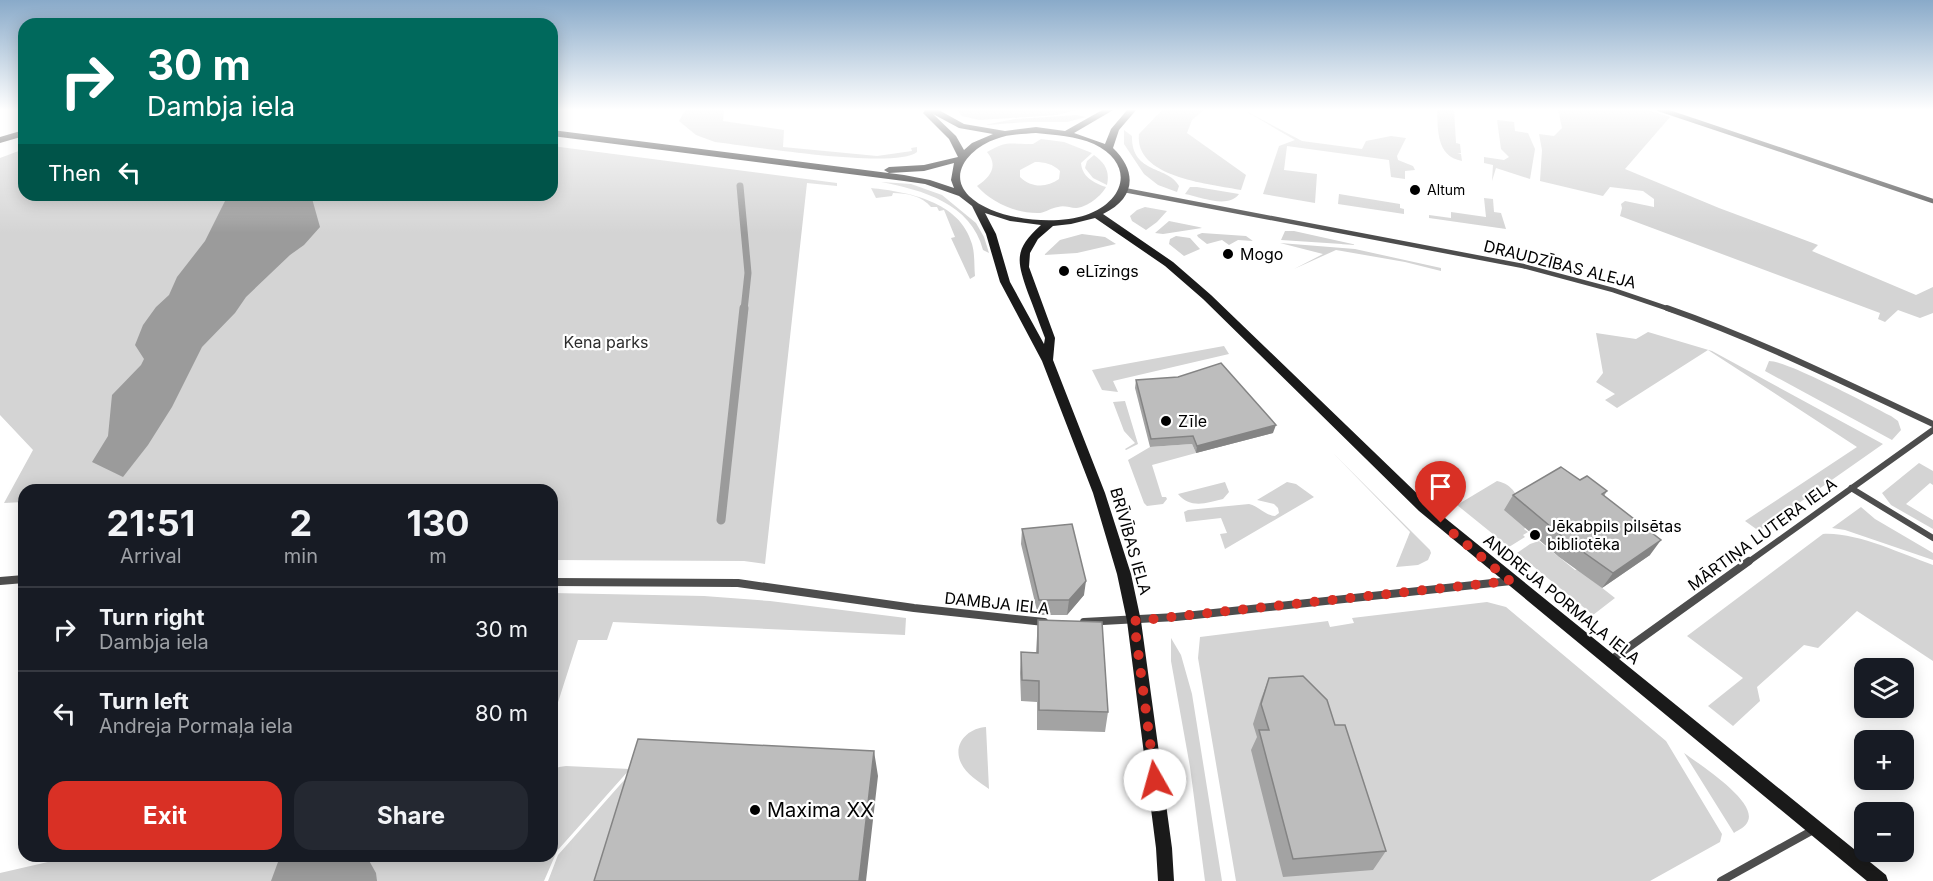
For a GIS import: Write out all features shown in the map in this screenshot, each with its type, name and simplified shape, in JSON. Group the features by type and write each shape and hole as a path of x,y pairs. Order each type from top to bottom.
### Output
{"main road":[{"path":"686,150 927,182 963,194"},
{"path":"958,150 961,157"},
{"path":"969,150 955,167 954,176 963,194 976,206 991,234 1005,282 1048,361"},
{"path":"976,206 1010,219 1050,223 1096,214 1118,199 1124,190 1127,176 1121,162 1109,150"},
{"path":"819,167 908,170 961,157"},
{"name":"ANDREJA PORMAĻA IELA","path":"1096,214 1169,264 1207,297 1413,498 1510,581 1880,881"},
{"path":"1048,361 1050,338 1024,267 1024,258 1032,237 1050,223"},
{"name":"BRĪVĪBAS IELA","path":"1048,361 1099,493 1124,574 1134,621 1164,849 1166,881"}],"street":[{"path":"1781,150 1933,201"},
{"name":"DRAUDZĪBAS ALEJA","path":"1124,190 1523,266 1613,290 1703,321 1768,347 1933,424"},
{"name":"MĀRTIŅA LUTERA IELA","path":"1610,662 1933,430"},
{"path":"1851,488 1933,538"},
{"path":"0,581 18,580"},
{"path":"1080,622 1134,621 1510,581"},
{"name":"DAMBJA IELA","path":"558,582 738,583 1016,621 1054,622"},
{"path":"1721,881 1815,829"}],"green space":[{"name":"Kena parks","path":"558,150 584,150 837,183 837,186 807,183 765,564 744,561 558,560 558,484 18,484 18,502 4,503 33,450 0,415 0,158 18,151 18,201 558,201"},
{"path":"774,150 816,150 877,156 917,150 903,157 881,159"},
{"path":"990,150 1085,150 1092,153 1081,163 1084,172 1089,179 1106,187 1101,194 1085,206 1076,208 1060,206 1040,213 1023,212 997,202 977,186 986,179 993,167 991,157 987,152","holes":["1035,162 1049,164 1060,171 1059,179 1049,184 1034,185 1020,177 1020,170"]},
{"path":"1128,150 1134,150 1144,163 1174,180 1179,186 1177,192 1158,185 1144,174"},
{"path":"1142,150 1211,150 1246,175 1241,190 1177,176 1161,169 1149,160"},
{"path":"1278,150 1286,150 1284,170 1317,174 1315,203 1263,194"},
{"path":"1317,150 1400,150 1398,160 1413,166 1415,170 1405,171 1405,179 1391,177 1389,160"},
{"path":"1444,150 1461,150 1461,153 1457,153 1461,154 1462,161 1454,158"},
{"path":"1502,150 1535,150 1530,179 1496,168 1492,181 1493,165 1484,163 1484,157 1504,160 1509,157"},
{"path":"1542,150 1641,150 1625,169 1719,208 1818,245 1812,251 1916,295 1933,287 1933,313 1920,318 1898,310 1885,322 1878,319 1880,313 1620,216 1621,204 1625,201 1654,207 1654,199 1643,191 1610,187 1603,196 1540,181"},
{"path":"1094,155 1106,168 1107,185 1093,178 1085,168 1087,161"},
{"path":"881,182 911,184 942,195 976,223 989,253 983,250 977,234 968,221 943,201 913,189"},
{"path":"1190,187 1239,194 1228,201 1214,201 1185,194"},
{"path":"871,188 916,196 945,208 966,229 972,244 975,276 970,279 951,238 955,237 944,210 939,211 937,207 931,207 923,200 909,195 893,193 892,196 876,198"},
{"path":"1339,194 1400,204 1400,208 1404,209 1404,214 1338,204"},
{"path":"1484,198 1493,199 1494,212 1501,213 1506,229 1429,218 1429,215 1451,218 1451,212 1486,217"},
{"path":"1145,207 1167,211 1146,230 1132,221 1130,216"},
{"path":"1169,221 1202,228 1163,234 1155,233"},
{"path":"1285,231 1294,231 1357,245 1281,240"},
{"path":"1202,233 1246,236 1253,241 1238,240 1229,245 1222,240 1207,244 1197,235"},
{"path":"1082,234 1105,237 1116,244 1077,253 1044,255 1060,240"},
{"path":"1176,236 1190,238 1200,249 1184,256 1169,244 1170,239"},
{"path":"1280,243 1355,249 1441,268 1441,271 1336,250 1294,269 1323,254"},
{"path":"1648,332 1712,351 1883,444 1759,531 1745,521 1857,447 1708,350 1617,408 1605,400 1615,394 1596,382 1603,373 1596,333 1636,339"},
{"path":"1224,346 1229,354 1113,381 1118,392 1102,390 1092,370"},
{"path":"1769,361 1793,368 1881,410 1898,421 1901,430 1892,440 1765,371"},
{"path":"1125,401 1138,444 1126,450 1135,443 1124,431 1113,402"},
{"path":"1192,444 1196,453 1152,465 1162,497 1167,499 1163,504 1147,506 1128,460 1150,447"},
{"path":"1333,453 1430,550 1428,560 1418,565 1396,567 1410,532"},
{"path":"1919,463 1933,471 1933,485 1930,483 1906,504 1933,520 1933,529 1891,505 1882,493"},
{"path":"1497,481 1515,492 1526,527 1524,529 1528,532 1523,535 1525,537 1509,547 1457,505"},
{"path":"1225,482 1229,492 1223,499 1217,501 1193,503 1178,494"},
{"path":"1287,482 1296,484 1314,497 1225,549 1220,534 1227,533 1221,518 1186,522 1184,512 1188,510 1249,504 1275,516 1279,513 1274,504 1257,500"},
{"path":"1861,507 1875,519 1933,553 1933,560 1845,530 1832,528"},
{"path":"1823,534 1850,536 1933,565 1933,661 1857,611 1818,648 1804,645 1757,687 1760,701 1733,726 1708,706 1743,678 1687,636"},
{"path":"1539,541 1615,598 1593,615 1517,553"},
{"path":"558,593 704,596 770,601 906,618 905,635 613,622 607,640 578,640 558,702"},
{"path":"1487,602 1506,607 1666,741 1722,834 1720,842 1650,881 1236,881 1198,658 1200,637 1328,621 1330,627 1354,623 1352,618"},
{"path":"1171,638 1181,655 1192,694 1222,881 1205,881 1190,767 1171,661"},
{"path":"986,727 989,789 966,771 959,756 963,738 973,730"},
{"path":"1684,753 1725,784 1744,803 1748,821 1744,827 1734,833"},
{"path":"558,768 630,769 558,850"},
{"path":"634,769 615,881 548,881 555,862 558,862 558,855"},
{"path":"48,862 552,862 544,881 0,881 0,873"}],"shaded area":[{"path":"225,201 313,201 320,227 304,245 290,255 246,297 235,313 202,347 172,407 148,445 123,477 92,462 108,436 112,395 144,359 135,345 143,325 156,307 169,295 177,277 205,241"},
{"path":"278,862 370,862 376,873 377,881 271,881"}],"building":[{"name":"Zīle","path":"1221,363 1276,425 1197,446 1193,436 1151,439 1136,380 1178,377"},
{"path":"1561,467 1580,480 1587,476 1607,491 1602,494 1661,540 1613,573 1569,542 1513,495"},
{"path":"1072,524 1086,581 1069,600 1039,600 1022,529"},
{"path":"1038,620 1102,622 1108,712 1039,710 1039,681 1022,680 1021,652 1038,653"},
{"path":"1303,676 1327,700 1335,725 1345,725 1386,851 1293,859 1259,730 1269,730 1261,704 1269,678"},
{"name":"Maxima XX","path":"638,739 874,751 859,881 594,881"}],"waterway":[{"path":"740,186 748,273 744,310"},
{"path":"721,520 744,308"}],"place":[{"name":"Altum","path":"1415,190"},
{"name":"Mogo","path":"1228,254"},
{"name":"eLīzings","path":"1064,271"},
{"name":"Zīle","path":"1166,421"},
{"name":"Jēkabpils pilsētas bibliotēka","path":"1535,535"},
{"name":"Maxima XX","path":"755,810"}],"route":[{"path":"1155,780 1134,621 1510,581 1441,523"}]}
